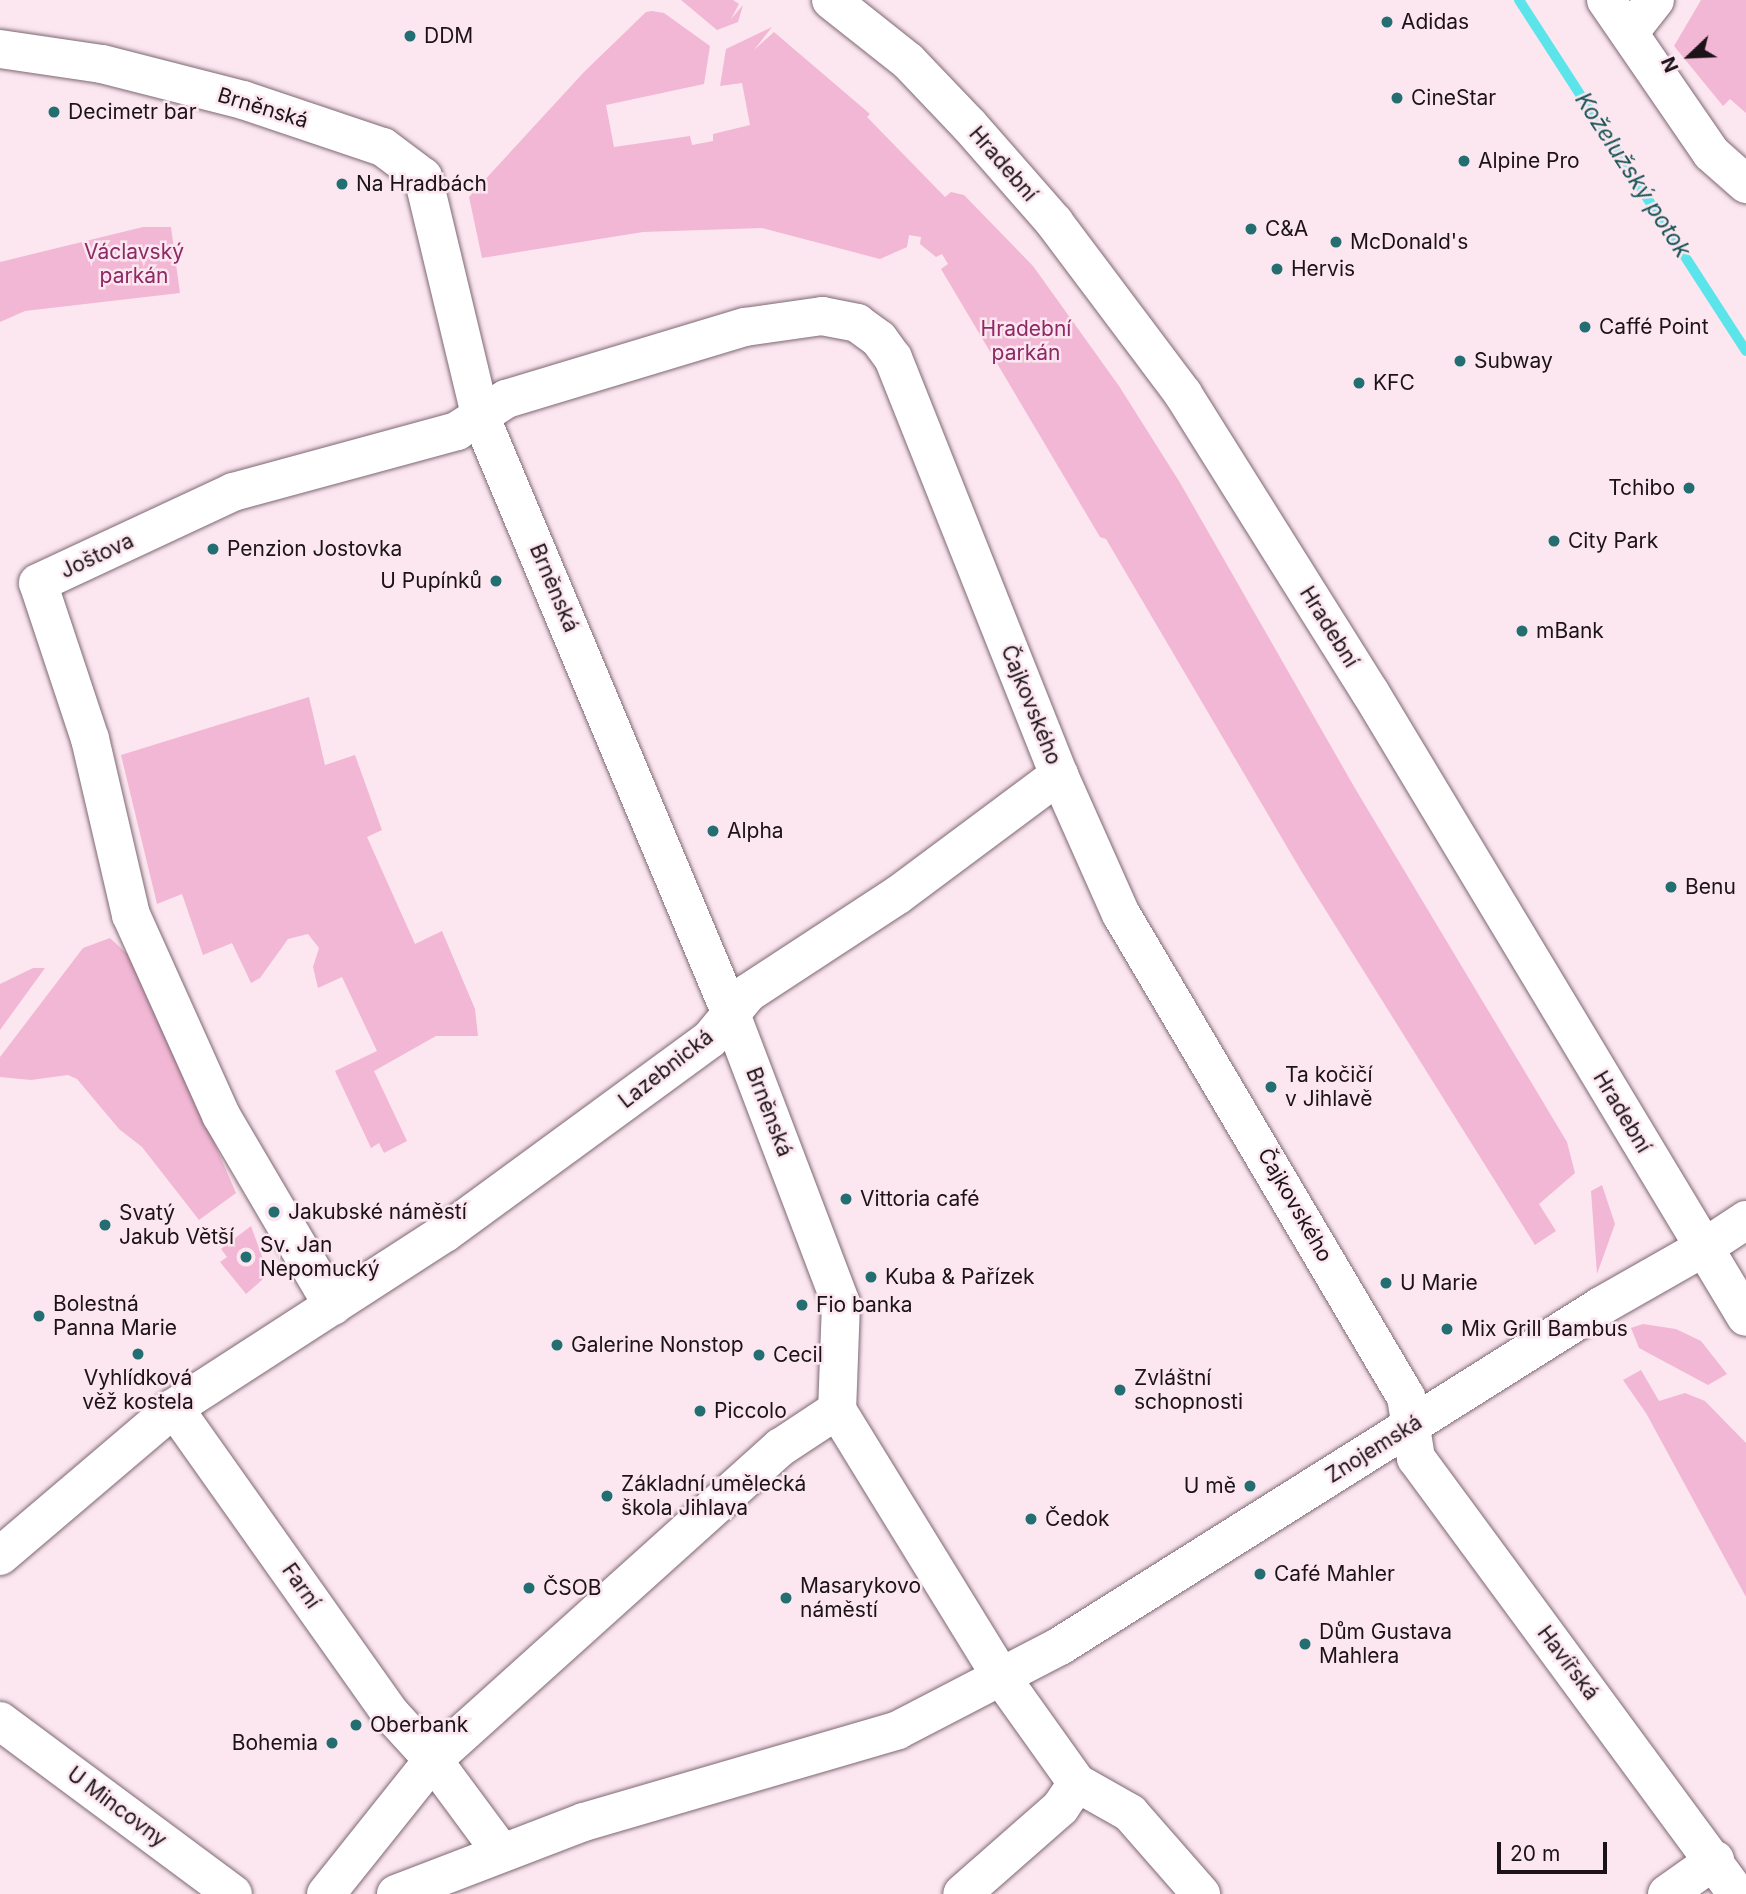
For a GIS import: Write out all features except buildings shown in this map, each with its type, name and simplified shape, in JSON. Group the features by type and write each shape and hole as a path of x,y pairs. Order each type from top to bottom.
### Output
{"street":[{"name":"Hradební","path":"831,0 908,61 970,126 1054,222 1183,394 1370,692 1746,1317"},
{"path":"1606,0 1711,153 1746,184"},
{"path":"1629,33 1655,0"},
{"name":"Brněnská","path":"0,49 102,64 243,100 383,147 423,177 432,205 481,418 731,1014 841,1303 837,1410"},
{"name":"Čajkovského","path":"481,418 506,399 745,327 840,318 879,339 894,358 1059,775 1121,914 1406,1397 1410,1427"},
{"name":"Joštova","path":"333,1306 221,1115 131,915 90,739 38,583 233,492 457,431 481,418"},
{"name":"Lazebnická","path":"333,1306 445,1233 710,1039 748,993 898,895 1059,775"},
{"name":"Znojemská","path":"1002,1678 1601,1306 1746,1220"},
{"path":"1,1555 174,1408 333,1306"},
{"name":"Farní","path":"174,1408 391,1714 433,1760"},
{"path":"326,1894 433,1760 782,1447 837,1410 1002,1678 1077,1783 1130,1812 1200,1894"},
{"name":"Havířská","path":"1410,1427 1416,1458 1715,1860 1737,1894"},
{"path":"396,1894 584,1822 898,1730 1002,1678"},
{"name":"U Mincovny","path":"0,1721 233,1894"},
{"path":"433,1760 501,1852"},
{"path":"962,1894 1060,1808 1077,1783"},
{"path":"1667,1894 1715,1860"}],"green space":[{"path":"681,0 733,0 739,4 731,19 743,5 738,22 717,30"},
{"path":"1701,0 1746,0 1746,113 1730,99 1723,106 1674,46"},
{"name":"Hradební parkán","path":"646,12 664,13 710,46 704,84 606,105 614,147 690,136 692,145 713,141 713,134 750,125 742,83 720,86 726,49 772,27 754,50 774,32 870,114 867,117 945,197 951,192 964,195 1033,266 1119,386 1179,481 1356,790 1567,1142 1575,1173 1539,1204 1556,1231 1535,1245 1303,874 1106,539 1100,537 941,269 948,264 942,254 936,257 920,244 921,237 909,235 907,247 880,259 762,228 643,232 482,258 469,197 584,72"},
{"name":"Václavský parkán","path":"143,227 171,227 180,293 25,311 0,322 0,262"},
{"path":"309,697 325,765 355,755 382,830 367,837 415,944 442,931 475,1009 478,1036 436,1036 374,1071 407,1141 384,1153 379,1143 371,1148 335,1071 377,1051 342,977 318,988 313,967 319,948 308,934 288,939 260,978 251,983 232,943 203,955 182,894 157,904 121,755"},
{"path":"110,938 136,962 236,1193 199,1220 142,1147 119,1129 77,1079 68,1075 31,1080 0,1077 0,1057 83,948"},
{"path":"33,968 45,968 0,1030 0,984"},
{"path":"1602,1185 1615,1224 1597,1274 1591,1191"},
{"path":"251,1226 266,1267 262,1280 246,1294 220,1262 227,1257 221,1249"},
{"path":"1643,1324 1676,1329 1701,1341 1727,1374 1708,1385 1639,1348 1631,1328"},
{"path":"1641,1370 1659,1401 1685,1393 1705,1401 1746,1443 1746,1597 1646,1413 1623,1380"}],"waterway":[{"name":"Koželužský potok","path":"1519,0 1746,351"}],"place":[{"name":"Adidas","path":"1387,22"},
{"name":"DDM","path":"410,36"},
{"name":"CineStar","path":"1397,98"},
{"name":"Decimetr bar","path":"54,112"},
{"name":"Alpine Pro","path":"1464,161"},
{"name":"Na Hradbách","path":"342,184"},
{"name":"C&A","path":"1251,229"},
{"name":"McDonald's","path":"1336,242"},
{"name":"Hervis","path":"1277,269"},
{"name":"Caffé Point","path":"1585,327"},
{"name":"Subway","path":"1460,361"},
{"name":"KFC","path":"1359,383"},
{"name":"Tchibo","path":"1689,488"},
{"name":"City Park","path":"1554,541"},
{"name":"Penzion Jostovka","path":"213,549"},
{"name":"U Pupínků","path":"496,581"},
{"name":"mBank","path":"1522,631"},
{"name":"Alpha","path":"713,831"},
{"name":"Benu","path":"1671,887"},
{"name":"Ta kočičí v Jihlavě","path":"1271,1087"},
{"name":"Vittoria café","path":"846,1199"},
{"name":"Jakubské náměstí","path":"274,1212"},
{"name":"Svatý Jakub Větší","path":"105,1225"},
{"name":"Sv. Jan Nepomucký","path":"246,1257"},
{"name":"Kuba & Pařízek","path":"871,1277"},
{"name":"U Marie","path":"1386,1283"},
{"name":"Fio banka","path":"802,1305"},
{"name":"Bolestná Panna Marie","path":"39,1316"},
{"name":"Mix Grill Bambus","path":"1447,1329"},
{"name":"Galerine Nonstop","path":"557,1345"},
{"name":"Vyhlídková věž kostela","path":"138,1354"},
{"name":"Cecil","path":"759,1355"},
{"name":"Zvláštní schopnosti","path":"1120,1390"},
{"name":"Piccolo","path":"700,1411"},
{"name":"U mě","path":"1250,1486"},
{"name":"Základní umělecká škola Jihlava","path":"607,1496"},
{"name":"Čedok","path":"1031,1519"},
{"name":"Café Mahler","path":"1260,1574"},
{"name":"ČSOB","path":"529,1588"},
{"name":"Masarykovo náměstí","path":"786,1598"},
{"name":"Dům Gustava Mahlera","path":"1305,1644"},
{"name":"Oberbank","path":"356,1725"},
{"name":"Bohemia","path":"332,1743"}]}
